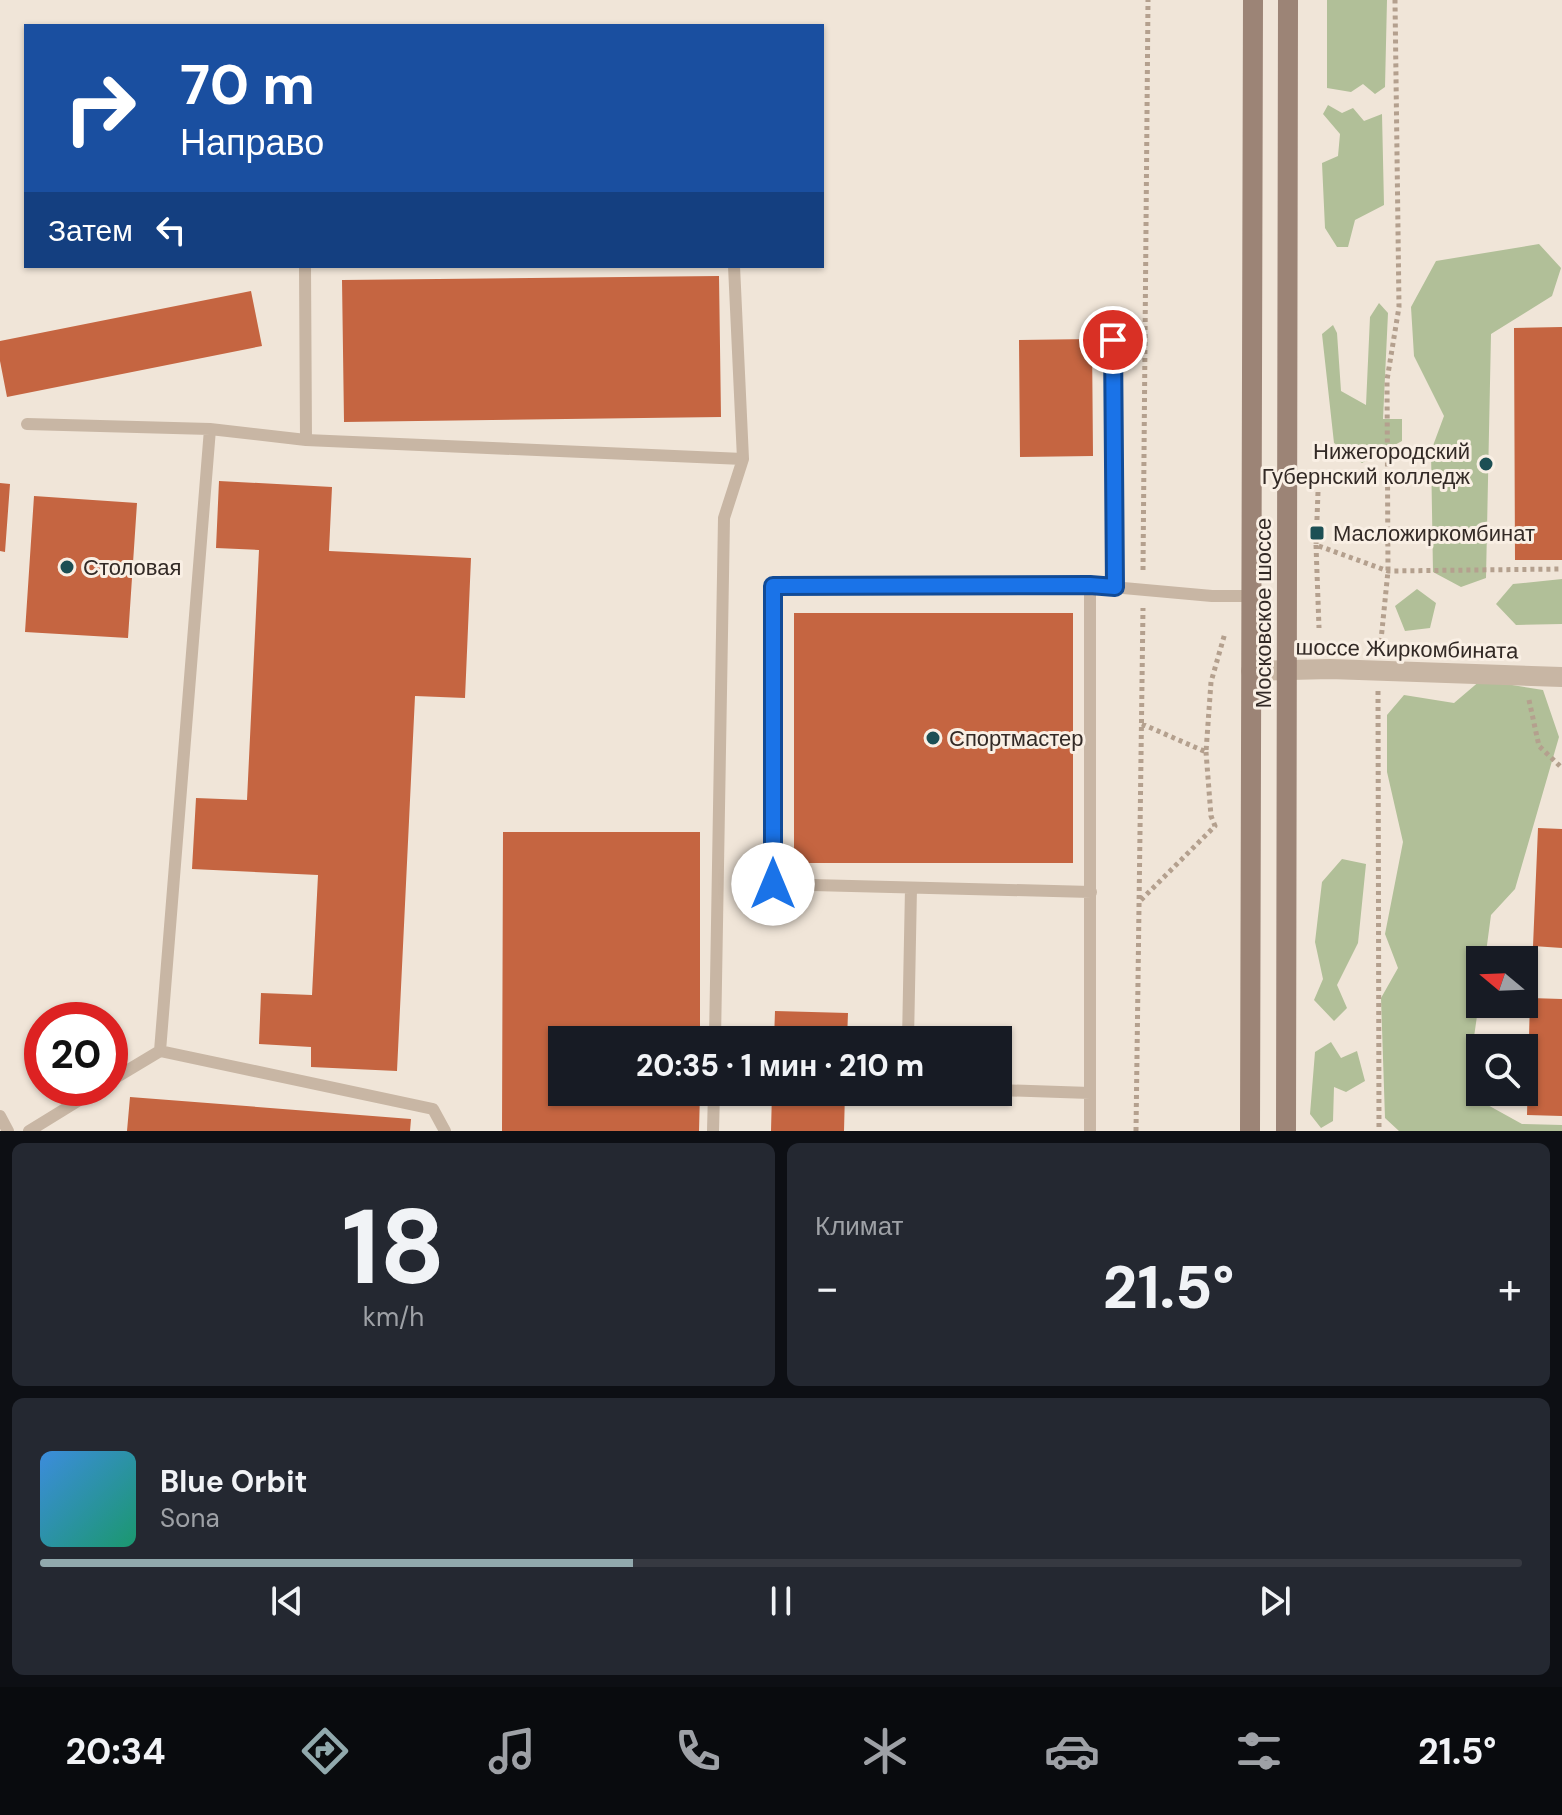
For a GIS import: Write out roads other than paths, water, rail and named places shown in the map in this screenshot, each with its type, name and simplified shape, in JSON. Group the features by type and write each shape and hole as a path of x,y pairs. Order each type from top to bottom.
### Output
{"main road":[{"name":"Московское шоссе","path":"1250,1131 1253,0"},
{"name":"Московское шоссе","path":"1286,1131 1288,0"}],"street":[{"name":"шоссе Жиркомбината","path":"1251,671 1562,677"}],"lane":[{"path":"305,268 306,440"},
{"path":"715,1026 724,518 743,459 734,268"},
{"path":"1113,340 1115,587"},
{"path":"27,424 210,429 306,440 743,459"},
{"path":"160,1051 210,429"},
{"path":"1091,892 773,884 773,586 1090,585 1251,596"},
{"path":"1090,585 1090,1131"},
{"path":"908,1026 911,888"},
{"path":"128,1070 160,1051 433,1109 445,1131"},
{"path":"1012,1090 1090,1093"},
{"path":"29,1131 70,1106"},
{"path":"713,1131 714,1106"},
{"path":"0,1116 8,1131"}],"place":[{"name":"Нижегородский Губернский колледж","path":"1486,464"},
{"name":"Масложиркомбинат","path":"1317,533"},
{"name":"Столовая","path":"67,567"},
{"name":"Спортмастер","path":"933,738"}]}
